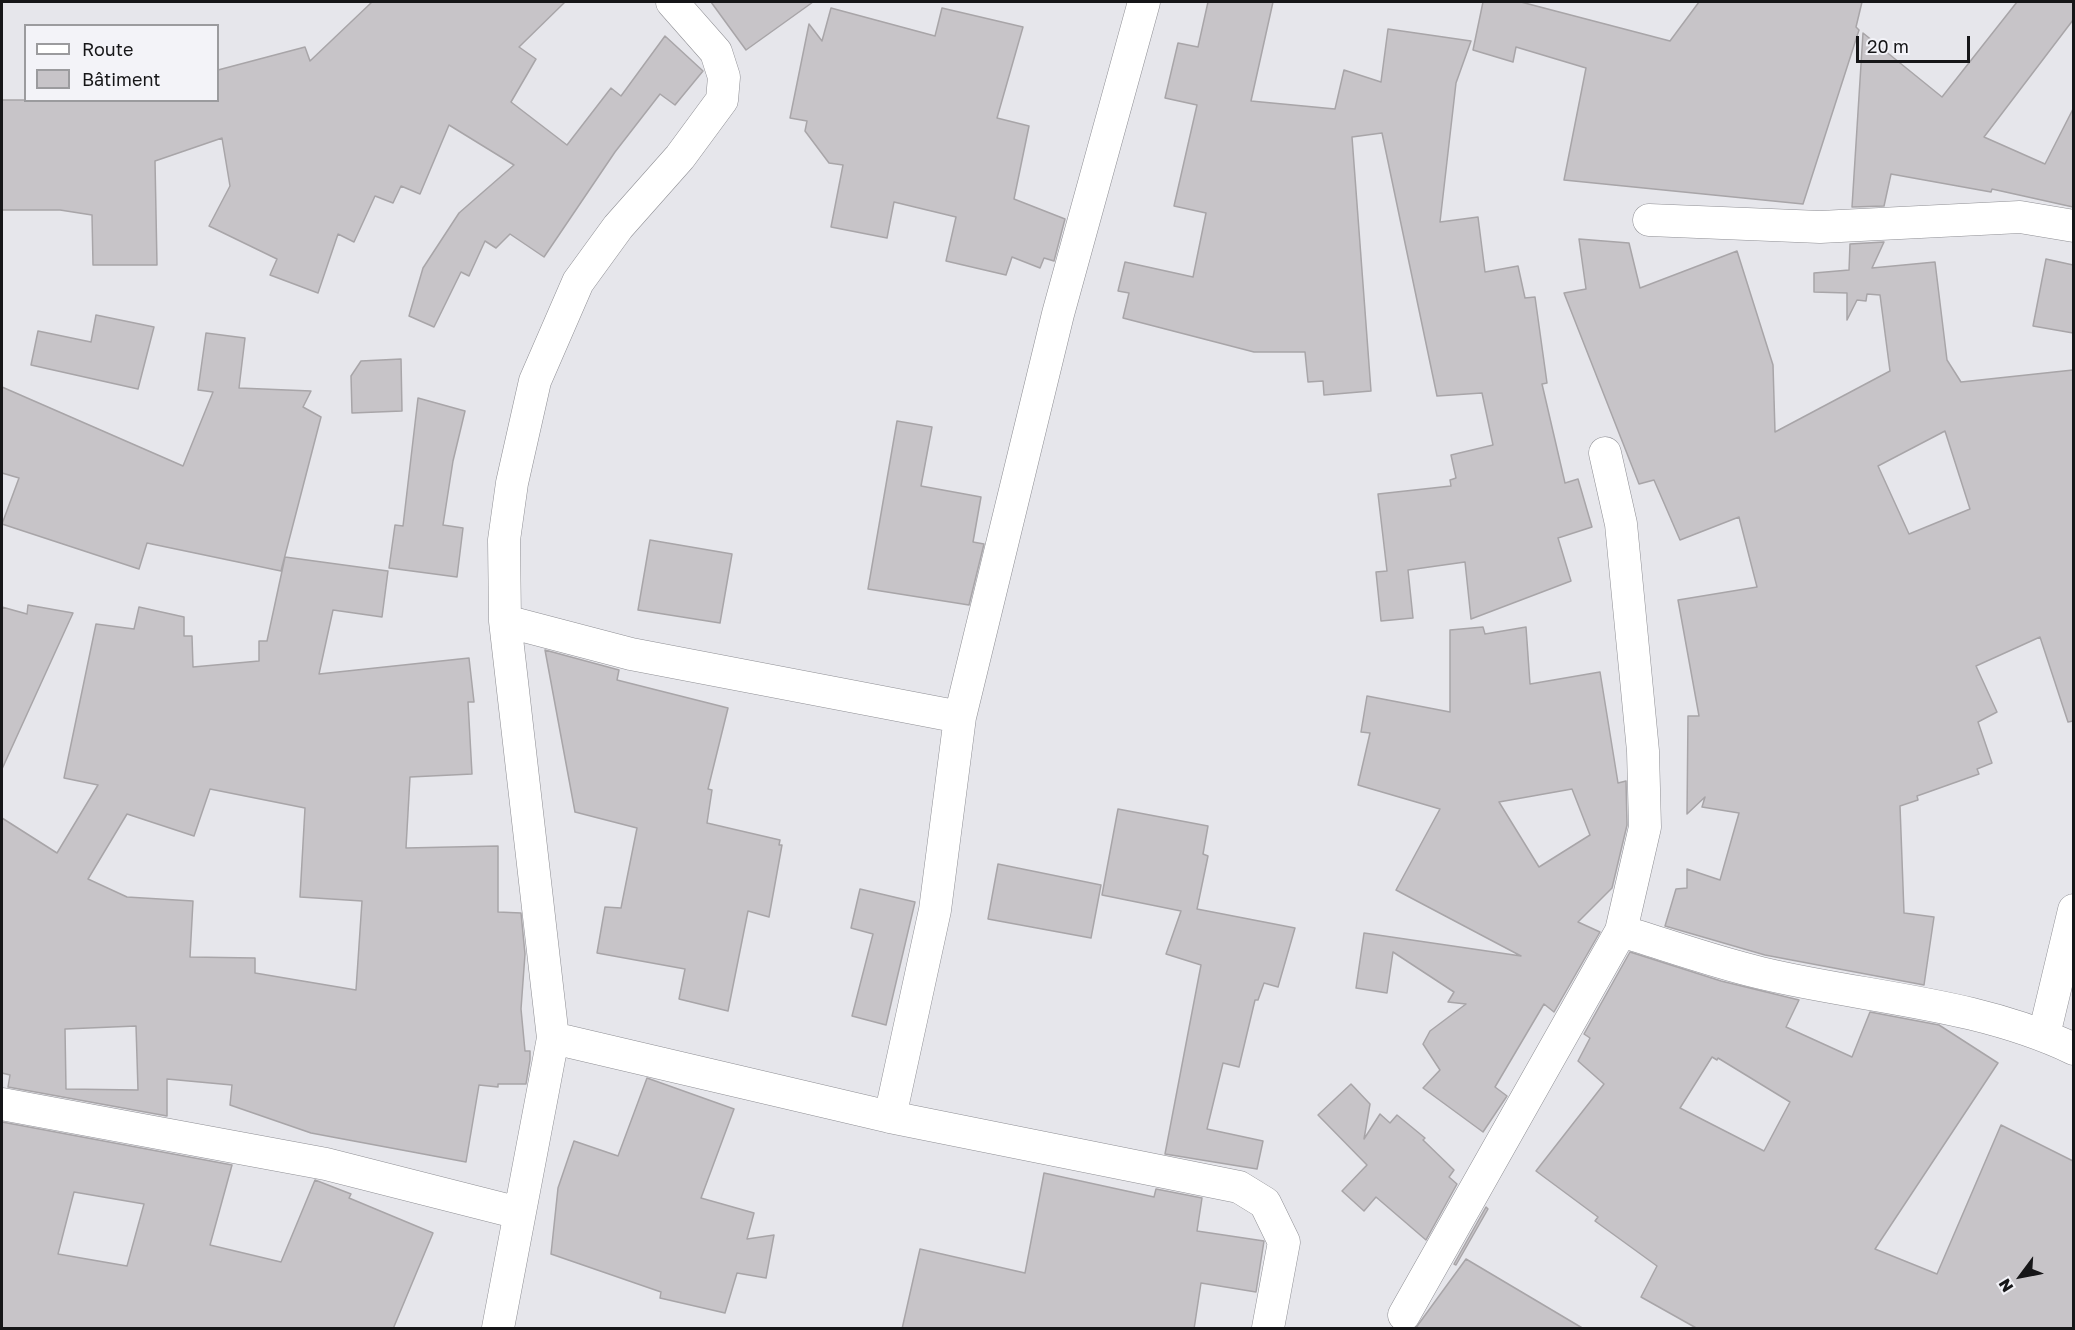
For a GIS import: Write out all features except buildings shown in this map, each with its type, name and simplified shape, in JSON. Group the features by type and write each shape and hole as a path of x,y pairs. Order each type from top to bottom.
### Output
{"street":[{"path":"498,1329 553,1038 505,621 504,540 510,494 535,381 578,282 618,227 680,156 722,100 724,77 716,51 672,2"},
{"path":"890,1118 935,910 960,717 1058,314 1144,2"},
{"path":"1649,220 1820,227 2020,217 2073,226"},
{"path":"1404,1315 1621,931 1645,827 1644,752 1622,524 1605,453"},
{"path":"505,621 631,654 960,717"},
{"path":"2044,1035 2073,910"},
{"path":"1621,931 1760,973 1965,1011 2044,1035 2073,1049"},
{"path":"553,1038 890,1118 1239,1187 1264,1203 1284,1242 1268,1329"},
{"path":"2,1104 326,1164 519,1213"}]}
